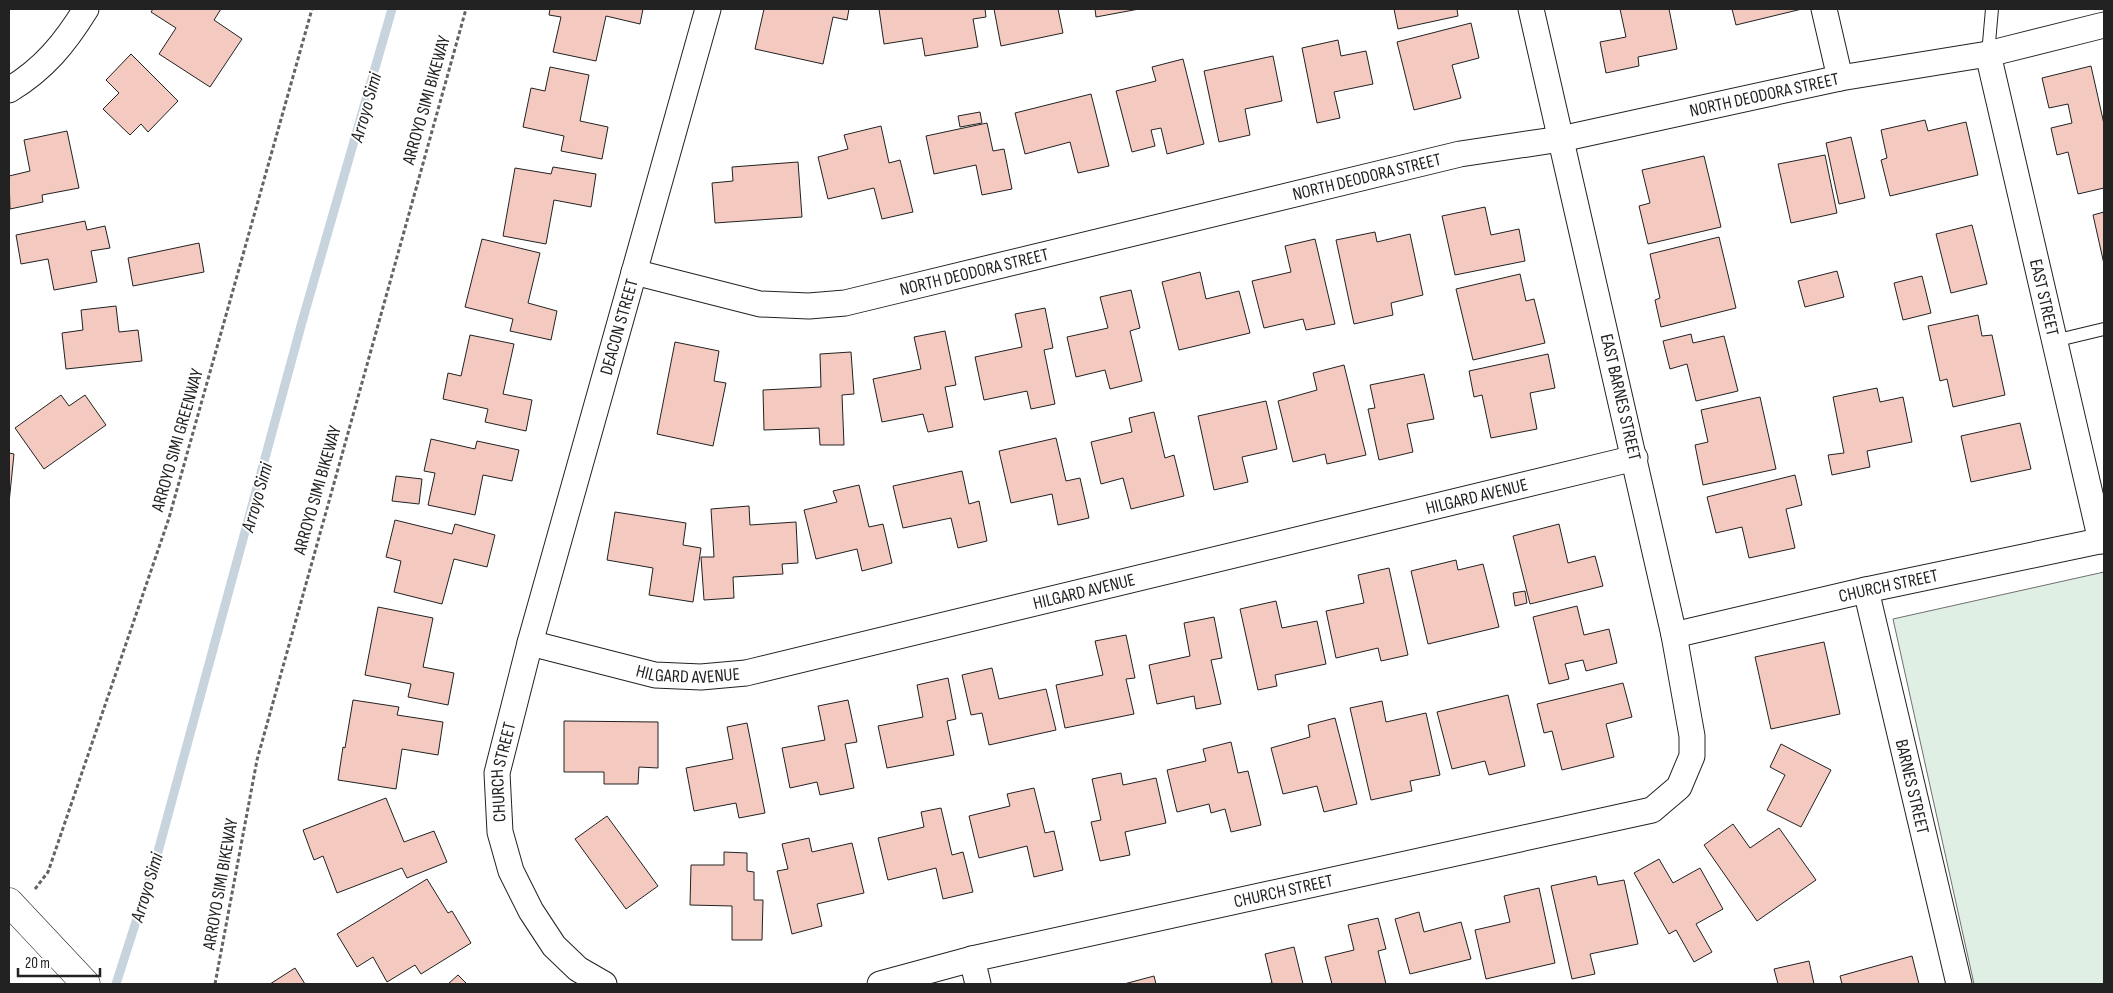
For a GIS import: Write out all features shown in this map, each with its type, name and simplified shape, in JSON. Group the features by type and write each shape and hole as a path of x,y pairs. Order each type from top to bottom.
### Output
{"main road":[{"path":"9,902 86,984"}],"street":[{"path":"9,90 28,79 65,42 86,9"},
{"name":"DEACON STREET","path":"530,643 708,9"},
{"name":"EAST BARNES STREET","path":"1530,9 1635,458 1674,635 1692,736 1692,756 1679,786"},
{"path":"1824,9 1840,78"},
{"name":"NORTH DEODORA STREET","path":"634,272 760,304 809,306 845,304 1460,154 1561,139 1840,78 1988,54 2104,25"},
{"name":"EAST STREET","path":"1988,54 2102,541"},
{"name":"HILGARD AVENUE","path":"530,643 655,675 701,677 746,673 1635,458"},
{"name":"CHURCH STREET","path":"1674,635 1866,590 2102,541"},
{"name":"BARNES STREET","path":"1866,590 1959,984"},
{"name":"CHURCH STREET","path":"530,643 497,773 500,832 511,871 531,911 554,946 578,969 604,984"},
{"name":"CHURCH STREET","path":"880,984 972,959 1652,810 1679,786"},
{"path":"972,959 978,984"}],"lane":[{"path":"1988,54 1992,9"},
{"path":"2054,341 2104,329"}],"path":[{"name":"ARROYO SIMI GREENWAY","path":"48,872 169,518 312,9"},
{"name":"ARROYO SIMI BIKEWAY","path":"215,984 256,760 466,9"}],"green space":[{"path":"2104,572 2104,984 1974,984 1893,619"}],"building":[{"path":"153,9 221,9 214,20 242,39 210,87 159,54 176,28 151,12"},
{"path":"550,9 643,9 640,24 606,16 596,61 553,52 561,17 549,15"},
{"path":"764,9 849,9 847,20 833,17 823,64 755,49"},
{"path":"879,9 985,9 986,17 973,19 978,47 925,56 922,38 884,44"},
{"path":"994,9 1058,9 1063,33 1001,46"},
{"path":"1095,9 1139,9 1096,17"},
{"path":"1394,9 1457,9 1458,16 1398,29"},
{"path":"1620,9 1669,9 1677,49 1638,57 1639,66 1606,73 1600,42 1626,37"},
{"path":"1732,9 1802,9 1736,25"},
{"path":"1471,23 1479,58 1452,65 1461,98 1414,110 1397,42"},
{"path":"1338,40 1341,56 1366,51 1373,84 1334,92 1340,118 1317,123 1302,48"},
{"path":"131,54 178,101 148,132 141,124 130,135 103,109 119,93 106,80"},
{"path":"1273,56 1282,101 1245,109 1250,135 1219,142 1204,71"},
{"path":"1183,59 1204,144 1167,154 1161,128 1151,130 1155,146 1132,152 1116,91 1156,81 1152,67"},
{"path":"2091,66 2104,124 2104,188 2078,194 2068,152 2057,155 2051,128 2072,123 2068,104 2049,108 2042,78"},
{"path":"550,67 589,75 580,121 608,127 602,159 561,151 564,136 523,127 531,88 545,91"},
{"path":"1091,94 1109,166 1078,173 1070,142 1025,154 1015,113"},
{"path":"980,112 982,123 960,127 958,116"},
{"path":"1925,120 1928,131 1966,122 1978,175 1890,196 1881,160 1887,158 1881,130"},
{"path":"987,123 993,151 1004,149 1012,189 982,195 976,165 934,174 926,136"},
{"path":"881,126 889,163 900,160 913,212 882,219 874,188 828,199 818,157 848,149 844,135"},
{"path":"67,131 79,188 42,195 43,202 10,209 9,176 30,171 24,140"},
{"path":"1851,137 1865,198 1839,204 1826,143"},
{"path":"1825,155 1837,213 1791,223 1778,164"},
{"path":"1704,156 1721,227 1648,244 1639,206 1650,203 1642,170"},
{"path":"798,162 802,217 715,223 712,183 733,181 732,167"},
{"path":"553,167 596,174 591,207 554,200 546,244 503,236 515,168 551,174"},
{"path":"1485,207 1491,235 1519,229 1525,261 1455,275 1442,216"},
{"path":"2104,212 2104,264 2093,215"},
{"path":"85,221 87,230 105,226 110,248 91,251 97,282 54,290 48,259 21,264 16,235"},
{"path":"1972,225 1987,284 1951,293 1936,234"},
{"path":"1375,232 1377,242 1410,234 1423,295 1391,303 1393,315 1354,324 1336,240"},
{"path":"1719,237 1736,308 1661,327 1655,300 1660,298 1650,254"},
{"path":"482,239 540,253 528,303 557,311 551,340 510,331 513,319 465,307"},
{"path":"1315,239 1335,324 1306,330 1303,319 1264,328 1252,281 1291,272 1285,246"},
{"path":"199,243 204,272 133,286 128,258"},
{"path":"1837,271 1844,297 1805,307 1798,281"},
{"path":"1200,272 1206,299 1239,291 1250,333 1179,350 1162,282"},
{"path":"1520,274 1526,301 1534,299 1545,343 1473,360 1456,289"},
{"path":"1922,276 1931,313 1903,320 1894,283"},
{"path":"1131,290 1140,328 1130,331 1142,381 1110,389 1105,370 1076,377 1067,337 1108,328 1100,297"},
{"path":"116,306 119,332 138,330 142,361 66,369 62,333 83,330 81,310"},
{"path":"1045,308 1053,348 1044,350 1055,404 1031,409 1027,391 984,400 975,357 1022,347 1015,314"},
{"path":"1978,315 1982,336 1992,335 2005,395 1953,407 1947,379 1940,381 1928,326"},
{"path":"945,331 956,385 945,387 953,427 928,432 923,414 882,422 873,379 921,369 914,337"},
{"path":"1691,334 1693,343 1724,336 1738,391 1696,401 1687,364 1670,369 1663,341"},
{"path":"470,335 514,344 503,394 532,400 526,431 485,422 488,409 443,399 448,373 461,376"},
{"path":"675,342 719,351 714,381 726,383 713,446 657,434"},
{"path":"851,352 854,394 842,395 844,445 820,445 819,428 764,430 763,390 821,387 820,354"},
{"path":"1548,354 1555,388 1530,393 1537,429 1491,438 1482,395 1474,397 1469,371"},
{"path":"1344,365 1366,455 1327,464 1325,454 1293,462 1278,401 1317,390 1313,373"},
{"path":"1424,374 1434,419 1407,424 1413,452 1379,460 1368,409 1375,408 1370,385"},
{"path":"1877,388 1880,402 1903,397 1912,442 1867,451 1870,467 1832,475 1828,455 1844,453 1833,397"},
{"path":"61,395 69,406 85,395 106,425 44,469 15,428"},
{"path":"1760,397 1776,469 1703,485 1695,445 1708,442 1701,410"},
{"path":"1266,401 1277,449 1242,457 1248,482 1214,490 1198,416"},
{"path":"1154,412 1165,458 1174,455 1184,496 1131,509 1123,478 1101,484 1091,442 1132,432 1129,418"},
{"path":"2020,423 2031,469 1971,482 1961,436"},
{"path":"1056,438 1066,481 1080,478 1089,518 1058,525 1052,494 1011,503 999,451"},
{"path":"431,439 475,449 477,441 519,450 512,481 483,475 475,515 428,505 435,473 424,471"},
{"path":"9,453 14,454 9,503"},
{"path":"962,471 969,504 979,501 987,541 958,548 951,518 903,528 893,486"},
{"path":"1795,475 1802,505 1786,509 1795,548 1749,558 1742,527 1716,533 1707,497"},
{"path":"396,476 422,479 419,504 392,501"},
{"path":"859,485 869,527 883,524 892,563 862,571 857,549 816,559 804,510 837,502 833,491"},
{"path":"749,506 750,525 796,522 798,563 782,564 783,574 733,577 734,598 704,600 701,557 714,557 711,509"},
{"path":"615,512 686,523 683,545 701,548 693,602 649,595 653,568 607,560"},
{"path":"395,520 452,534 455,524 495,535 487,567 454,559 442,604 394,592 401,561 386,557"},
{"path":"1559,524 1568,563 1595,556 1603,586 1530,604 1513,536"},
{"path":"1456,560 1458,570 1483,564 1499,627 1428,644 1411,571"},
{"path":"1389,568 1408,655 1381,661 1378,648 1336,658 1326,611 1364,603 1358,575"},
{"path":"1525,591 1527,603 1515,606 1513,593"},
{"path":"1276,601 1282,628 1317,621 1326,664 1275,675 1277,686 1258,690 1240,609"},
{"path":"1577,606 1584,635 1609,629 1617,663 1586,671 1583,660 1565,664 1569,679 1549,684 1533,617"},
{"path":"378,607 433,618 423,667 454,673 448,705 408,697 411,684 365,675"},
{"path":"1214,617 1222,658 1211,660 1221,704 1196,709 1194,696 1157,704 1149,665 1190,656 1184,623"},
{"path":"1126,635 1135,678 1126,679 1134,714 1065,728 1056,685 1103,675 1095,641"},
{"path":"1824,642 1840,714 1771,729 1755,657"},
{"path":"992,668 999,699 1046,689 1056,730 989,745 982,713 971,715 962,675"},
{"path":"948,678 956,719 947,721 954,755 887,768 878,726 923,717 917,685"},
{"path":"1623,683 1632,717 1606,724 1614,757 1562,770 1552,731 1544,733 1537,704"},
{"path":"1508,695 1525,766 1489,775 1485,761 1452,769 1437,712"},
{"path":"353,700 399,707 397,715 443,722 438,755 402,749 396,789 338,780"},
{"path":"848,700 857,742 845,744 854,788 820,795 817,782 790,788 782,748 825,740 818,706"},
{"path":"1382,701 1386,722 1426,713 1440,775 1410,781 1412,791 1371,800 1350,708"},
{"path":"1335,718 1357,804 1324,812 1317,786 1283,794 1271,748 1310,737 1308,725"},
{"path":"564,721 658,722 658,768 639,767 638,784 604,784 604,772 564,772"},
{"path":"747,723 765,813 739,818 736,803 694,811 686,768 733,759 727,727"},
{"path":"1231,742 1238,773 1248,771 1261,825 1231,832 1225,809 1211,813 1209,804 1177,812 1167,770 1206,761 1203,749"},
{"path":"1781,744 1831,770 1801,827 1767,810 1785,775 1770,767"},
{"path":"1121,773 1123,785 1156,778 1166,823 1125,832 1130,855 1100,861 1091,822 1101,820 1092,779"},
{"path":"1034,788 1045,833 1054,831 1063,870 1034,877 1027,846 979,858 969,816 1010,806 1007,794"},
{"path":"386,798 404,842 434,831 447,862 407,878 402,868 337,893 323,856 314,860 303,830"},
{"path":"941,808 952,855 963,852 973,892 943,899 936,868 888,880 878,838 924,827 921,812"},
{"path":"607,816 658,886 626,909 575,839"},
{"path":"1733,824 1750,848 1779,828 1816,880 1757,921 1704,845"},
{"path":"809,838 812,852 852,843 864,893 817,904 822,926 792,934 777,871 788,869 782,844"},
{"path":"724,852 747,853 747,871 754,872 754,900 763,900 762,940 732,940 732,906 690,905 691,865 724,865"},
{"path":"1659,859 1673,883 1700,868 1723,909 1696,924 1712,952 1694,962 1676,930 1669,934 1634,873"},
{"path":"1596,876 1598,885 1624,880 1638,944 1590,954 1595,974 1572,979 1551,886"},
{"path":"427,879 448,913 452,911 471,943 421,974 415,965 387,982 373,957 357,967 337,934"},
{"path":"1539,888 1555,963 1486,979 1475,930 1510,922 1504,896"},
{"path":"1419,912 1424,932 1461,922 1471,959 1410,974 1395,919"},
{"path":"1378,918 1386,949 1378,951 1386,984 1332,984 1325,957 1354,950 1348,925"},
{"path":"1294,947 1303,984 1266,984 1272,983 1265,954"},
{"path":"1912,956 1919,984 1842,984 1840,976"},
{"path":"1809,961 1814,984 1778,984 1774,969"},
{"path":"295,968 305,984 270,984"},
{"path":"458,975 467,984 448,984"},
{"path":"1154,976 1156,984 1124,984"}],"waterway":[{"name":"Arroyo Simi","path":"116,984 156,859 302,322 392,9"}]}
